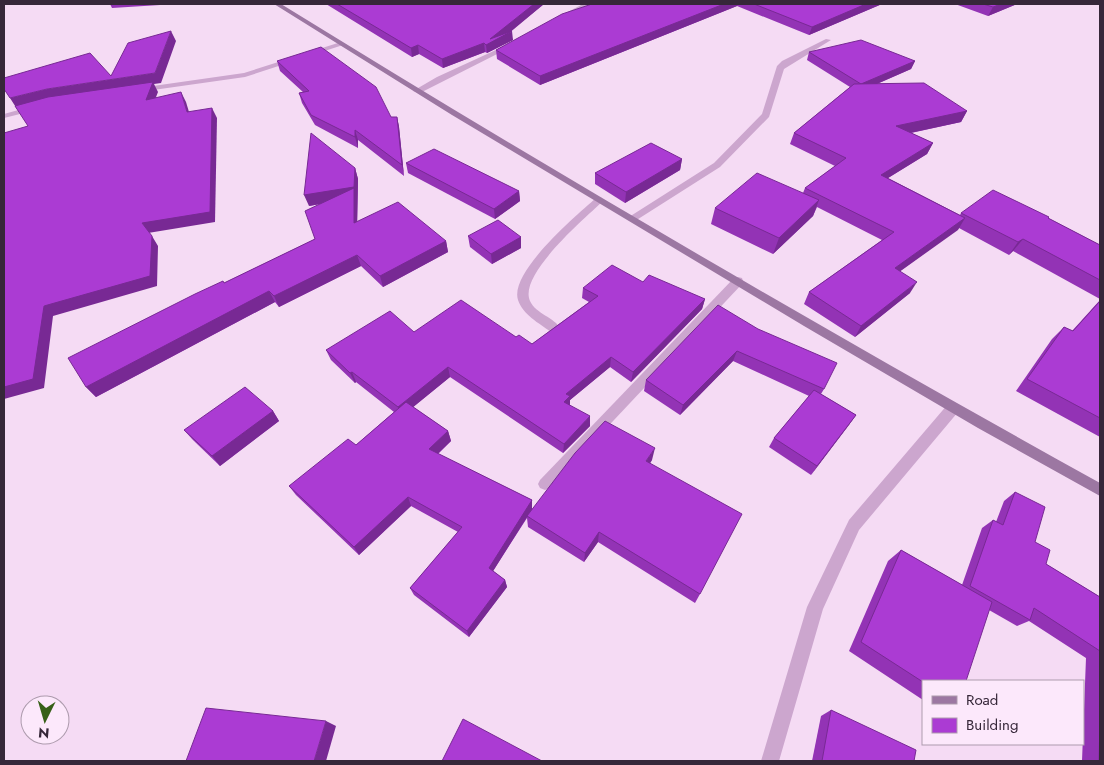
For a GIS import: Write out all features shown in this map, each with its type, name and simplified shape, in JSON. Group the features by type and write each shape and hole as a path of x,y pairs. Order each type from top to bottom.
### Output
{"main road":[{"path":"277,4 416,92 953,408 1100,490"}],"street":[{"path":"558,19 588,4"},
{"path":"632,219 717,165 766,115 780,68 784,63 828,40"},
{"path":"416,92 440,78 487,59 518,41"},
{"path":"127,92 245,75 341,44"},
{"path":"4,116 46,105"},
{"path":"555,330 527,306 523,297 523,287 536,262 600,200"},
{"path":"545,484 738,281"},
{"path":"770,761 815,607 854,525 953,408"}],"building":[{"path":"337,4 534,4 490,39 512,31 486,45 484,43 442,59 418,45 411,48"},
{"path":"592,4 724,4 540,76 496,50 562,14"},
{"path":"754,4 866,4 812,27"},
{"path":"983,4 1001,4 993,7"},
{"path":"171,31 155,73 47,89 10,98 4,89 4,78 90,53 111,76 128,43"},
{"path":"861,40 915,61 861,84 809,52"},
{"path":"321,47 376,87 391,117 397,117 402,165 355,130 355,137 311,115 299,93 309,91 277,61"},
{"path":"153,82 146,100 181,92 187,112 212,108 210,212 142,223 152,236 150,276 44,306 33,379 4,387 4,133 28,126 15,106 48,97"},
{"path":"924,83 967,111 896,126 933,143 881,175 965,218 895,268 917,282 861,326 809,292 894,232 805,188 846,158 794,133 854,84"},
{"path":"311,133 355,168 354,187 304,195"},
{"path":"651,143 682,159 626,192 595,173"},
{"path":"434,149 519,191 494,209 406,163"},
{"path":"757,173 819,200 779,238 715,208"},
{"path":"354,188 354,223 398,202 446,241 380,276 357,255 274,296 269,291 86,387 68,358 195,294 223,281 224,283 315,239 305,211"},
{"path":"993,190 1049,217 1100,245 1100,280 1023,239 1018,242 961,213"},
{"path":"498,220 521,237 491,254 468,236"},
{"path":"612,265 643,282 649,275 705,299 633,372 611,357 566,394 570,396 564,402 590,416 564,444 448,367 398,407 352,372 350,373 326,350 390,311 414,332 461,300 516,337 519,335 532,344 598,296 583,288"},
{"path":"1100,301 1100,418 1027,379 1064,327 1073,331"},
{"path":"718,305 758,329 837,363 824,389 737,351 683,405 646,380"},
{"path":"245,387 273,411 212,456 184,430"},
{"path":"814,390 856,415 817,466 774,438"},
{"path":"406,402 448,431 429,449 532,500 489,568 505,580 467,631 410,588 462,527 408,497 354,547 289,486 348,439 356,445"},
{"path":"605,421 655,448 646,461 742,514 700,594 599,532 585,553 527,516 575,453"},
{"path":"1015,492 1045,507 1035,542 1050,550 1046,564 1100,597 1100,651 1034,608 1030,620 970,586 993,520 1003,525"},
{"path":"901,550 992,602 966,680 922,681 861,642"},
{"path":"206,708 326,721 314,761 186,761"},
{"path":"831,710 916,750 914,761 822,761"},
{"path":"463,719 542,761 442,761"},
{"path":"1100,723 1100,761 1099,761"}]}
